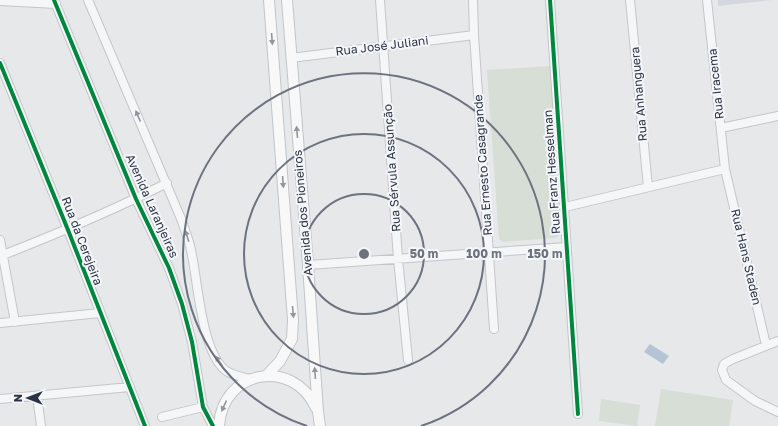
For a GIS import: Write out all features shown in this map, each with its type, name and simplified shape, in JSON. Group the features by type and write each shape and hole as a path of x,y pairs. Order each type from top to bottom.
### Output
{"main road":[{"name":"Avenida dos Pioneiros","path":"267,376 280,361 292,339 293,320 269,0"},
{"name":"Avenida dos Pioneiros","path":"287,0 320,426"},
{"path":"219,426 224,405 231,394 240,385 251,379 267,376 280,377 293,381 304,389 318,412"}],"street":[{"name":"Avenida Laranjeiras","path":"88,0 182,221 191,249 206,333 211,348 225,370 236,376 251,379"},
{"name":"Rua Sérvula Assunção","path":"380,0 398,259 408,360"},
{"name":"Rua Ernesto Casagrande","path":"473,0 474,35 494,329"},
{"name":"Rua Franz Hesselman","path":"550,0 578,414"},
{"name":"Rua Anhanguera","path":"630,0 648,187"},
{"name":"Rua Iracema","path":"707,0 725,169"},
{"path":"0,1 55,2"},
{"name":"Avenida Laranjeiras","path":"55,2 136,199 169,268 182,304 192,342 203,407 213,426"},
{"name":"Rua José Juliani","path":"291,58 474,35"},
{"name":"Rua da Cerejeira","path":"0,63 145,426"},
{"path":"721,128 778,116"},
{"path":"565,207 725,169"},
{"name":"Rua Hans Staden","path":"725,169 766,345"},
{"path":"2,254 68,230 167,183"},
{"path":"0,240 15,322"},
{"path":"308,265 567,247"},
{"path":"0,323 100,314"},
{"path":"778,341 733,359 724,364 722,370 726,380 755,401 778,412"},
{"path":"0,399 130,387"},
{"path":"37,396 41,426"},
{"path":"162,417 203,407"}],"shaded area":[{"path":"718,0 772,0 718,6"},
{"path":"551,66 562,225 559,236 555,238 503,242 499,239 487,70"},
{"path":"661,389 733,400 729,426 655,426"},
{"path":"601,399 640,405 637,426 599,421"}],"water":[{"path":"650,344 669,356 663,364 644,352"}],"cycle path":[{"path":"54,0 136,199 169,268 182,304 192,342 203,407 213,426"},
{"path":"550,0 578,414"},
{"path":"0,63 145,426"}]}
